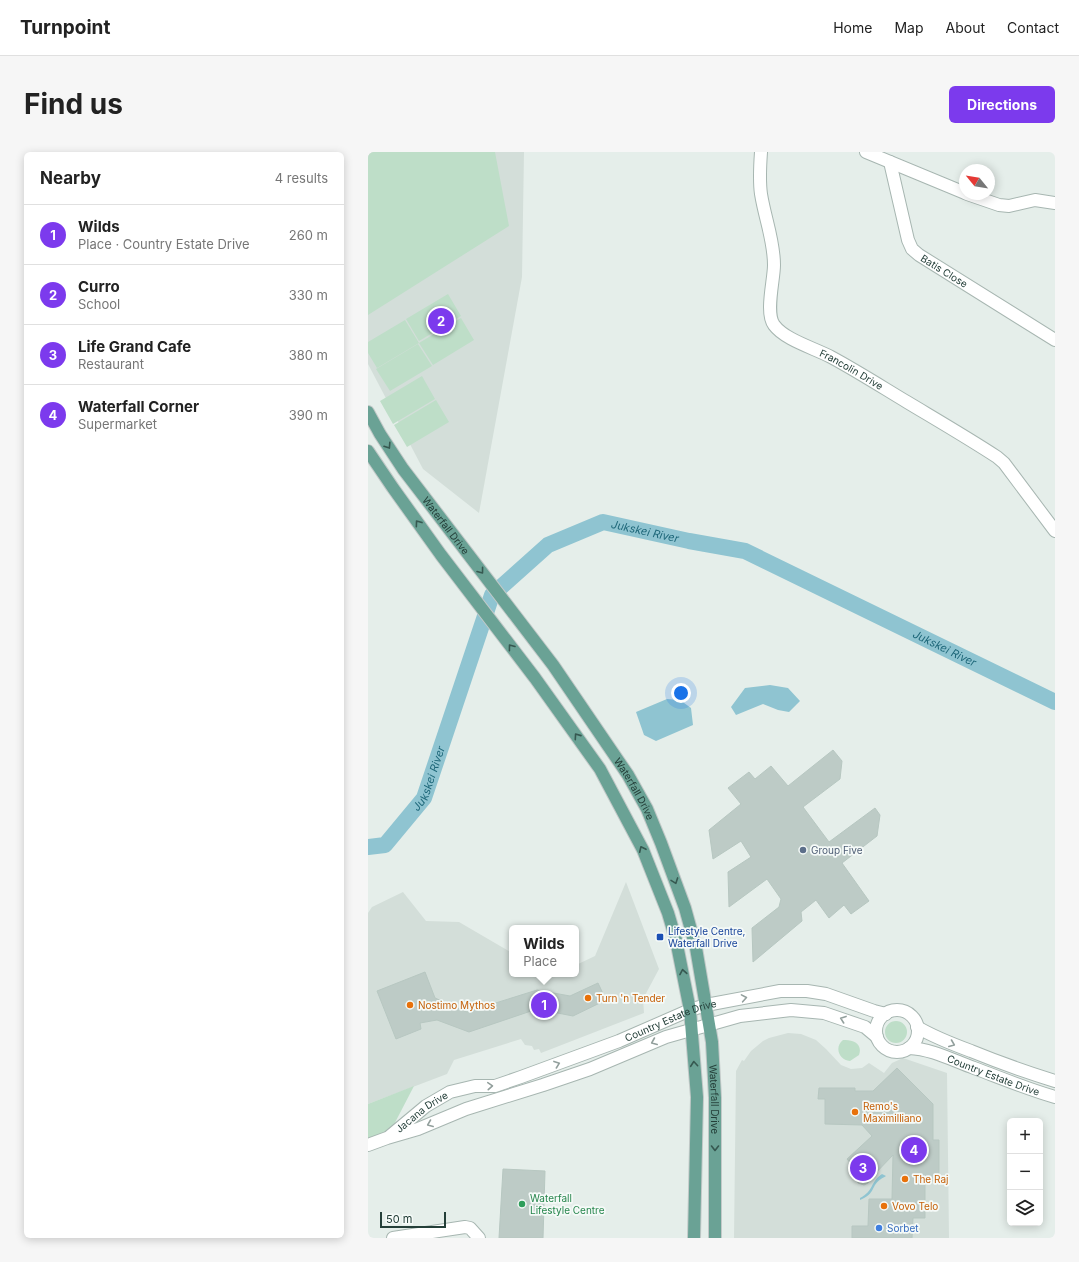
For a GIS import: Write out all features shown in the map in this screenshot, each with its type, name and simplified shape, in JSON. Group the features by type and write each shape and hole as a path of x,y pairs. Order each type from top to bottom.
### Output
{"main road":[{"name":"Waterfall Drive","path":"368,412 380,434 403,469 553,665 628,775 646,809 661,843 685,908 696,948 709,1025 714,1070 715,1238"},
{"name":"Waterfall Drive","path":"368,451 441,555 535,678 600,769 643,850 668,913 676,940 690,1010 697,1097 694,1238"}],"street":[{"name":"Francolin Drive","path":"761,152 761,194 771,234 774,254 770,308 770,317 774,325 790,338 832,358 997,457 1004,463 1055,531"},
{"path":"866,152 959,191"},
{"name":"Batis Close","path":"890,162 908,240 912,249 918,255 945,273 1055,340"},
{"path":"984,200 999,205 1009,206 1035,200 1055,203"},
{"name":"Country Estate Drive","path":"459,1090 475,1086 495,1086 619,1041 690,1010 706,1005 780,991 807,991 826,994 886,1014"},
{"name":"Country Estate Drive","path":"466,1109 590,1068 666,1037 740,1016 791,1010 824,1013 865,1027 877,1037"},
{"path":"902,1011 912,1017 917,1027 916,1039 909,1048 901,1052 890,1051 881,1044 877,1037 876,1030 881,1018 886,1014 902,1011"},
{"name":"Country Estate Drive","path":"917,1027 930,1035 1024,1072 1055,1081"},
{"name":"Country Estate Drive","path":"909,1048 921,1049 939,1054 1030,1090 1055,1097"},
{"name":"Jacana Drive","path":"387,1138 434,1100 450,1092 459,1090"},
{"name":"Jacana Drive","path":"368,1145 387,1138 418,1130 466,1109"},
{"path":"393,1238 464,1227 470,1228 479,1238"}],"shaded area":[{"path":"368,152 524,152 522,277 479,513 423,469 368,364"},
{"path":"626,882 659,969 643,999 644,1013 541,1053 539,1049 534,1050 532,1046 525,1045 521,1039 454,1060 447,1074 368,1104 368,913 372,907 403,892 426,921 459,922 509,951 509,977 579,977 579,964 595,956"},
{"path":"788,1033 801,1034 816,1040 841,1065 851,1069 862,1068 869,1063 884,1073 892,1063 903,1058 947,1073 949,1238 734,1238 736,1071 742,1060 744,1061 751,1051 763,1041"}],"green space":[{"path":"368,152 495,152 509,226 368,315"},
{"path":"448,294 461,316 419,341 406,319"},
{"path":"461,318 474,340 433,365 419,343"},
{"path":"405,320 419,343 377,368 368,353 368,342"},
{"path":"418,344 432,366 390,391 376,369"},
{"path":"422,376 435,399 393,424 380,401"},
{"path":"436,400 449,422 407,447 394,425"},
{"path":"896,1021 904,1024 907,1032 904,1040 896,1043 888,1040 885,1032 888,1024"},
{"path":"843,1040 854,1041 860,1048 859,1055 850,1061 843,1058 839,1053 838,1049"},
{"path":"414,1086 387,1138 368,1144 368,1104"}],"water":[{"path":"770,685 788,688 800,701 789,712 778,710 763,704 736,715 731,707 745,688"},
{"path":"667,699 680,700 691,708 693,725 656,741 644,735 636,712"},
{"path":"882,1174 886,1176 878,1181 869,1195 860,1200 860,1198 868,1192 875,1180"}],"building":[{"name":"Group Five","path":"833,750 842,761 840,779 803,807 829,842 875,808 880,815 877,836 842,863 869,901 851,914 844,905 829,918 816,900 801,912 802,921 753,962 752,928 779,907 781,899 767,879 729,907 728,872 751,857 741,841 713,859 709,830 741,804 728,788 749,772 755,779 771,766 788,786"},
{"path":"425,972 435,998 467,1012 537,990 570,996 598,983 606,1000 573,1016 537,1009 469,1032 437,1020 420,1023 421,1029 396,1039 377,991"},
{"path":"897,1068 933,1104 933,1140 939,1140 939,1181 925,1181 925,1218 913,1218 912,1238 852,1238 852,1226 868,1226 869,1199 892,1199 893,1155 868,1183 864,1185 858,1183 856,1178 858,1172 847,1159 872,1136 862,1125 825,1124 825,1099 818,1099 819,1088 855,1088 855,1091 873,1091"},
{"name":"Waterfall Lifestyle Centre","path":"503,1169 545,1171 543,1238 499,1238"}],"waterway":[{"name":"Jukskei River","path":"368,847 385,845 424,798 492,595 548,545 603,522 689,541 745,551 1055,702"}],"place":[{"name":"Curro","path":"441,321"},
{"name":"Group Five","path":"803,850"},
{"name":"Lifestyle Centre, Waterfall Drive","path":"660,937"},
{"name":"Turn 'n Tender","path":"588,998"},
{"name":"Nostimo Mythos","path":"410,1005"},
{"name":"Wilds","path":"544,1005"},
{"name":"Remo's Maximilliano","path":"855,1112"},
{"name":"Waterfall Corner","path":"914,1150"},
{"name":"Life Grand Cafe","path":"863,1168"},
{"name":"The Raj","path":"905,1179"},
{"name":"Waterfall Lifestyle Centre","path":"522,1204"},
{"name":"Vovo Telo","path":"884,1206"},
{"name":"Sorbet","path":"879,1228"}]}
